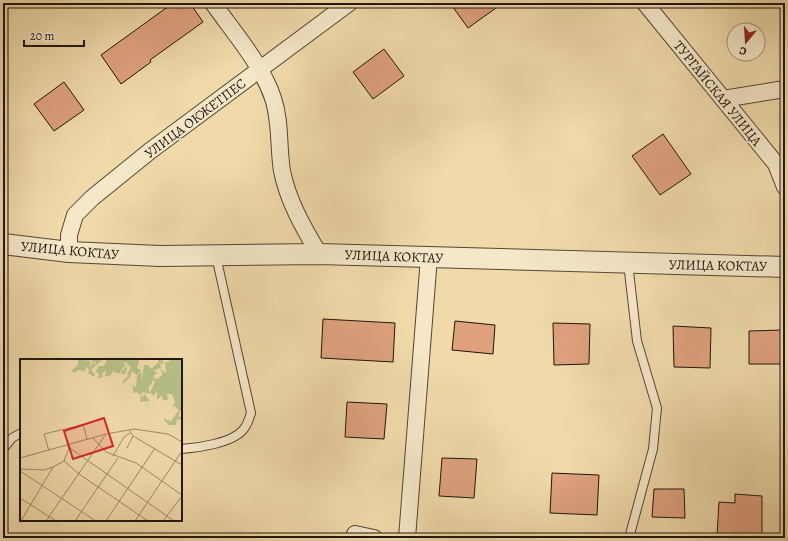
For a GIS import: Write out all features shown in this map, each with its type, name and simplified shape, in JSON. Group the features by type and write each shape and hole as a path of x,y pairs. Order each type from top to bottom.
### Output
{"street":[{"path":"213,3 260,69 274,98 280,132 282,170 292,207 319,254"},
{"name":"УЛИЦА ОКЖЕТПЕС","path":"69,252 69,235 75,215 92,198 150,151 349,3"},
{"name":"ТУРГАЙСКАЯ УЛИЦА","path":"645,3 776,164 785,187"},
{"path":"723,99 785,89"},
{"name":"УЛИЦА КОКТАУ","path":"3,244 69,252 160,256 319,254 785,266"},
{"path":"407,538 429,257"},
{"path":"355,534 374,538"}],"lane":[{"path":"182,449 199,448 231,438 242,431 248,423 250,412 216,256"},
{"path":"628,262 637,341 657,408 653,449 629,538"},
{"path":"3,449 12,438 20,434"}],"building":[{"path":"173,3 190,3 203,22 150,60 151,62 121,84 101,55"},
{"path":"450,3 503,3 468,28"},
{"path":"384,49 404,76 373,99 353,72"},
{"path":"64,82 84,110 54,131 34,104"},
{"path":"663,134 691,174 660,195 632,156"},
{"path":"323,319 395,323 393,362 321,358"},
{"path":"455,321 495,325 493,354 452,350"},
{"path":"553,323 590,324 589,364 554,365"},
{"path":"673,326 711,328 710,368 674,367"},
{"path":"782,330 782,364 749,364 749,331"},
{"path":"347,402 387,404 384,439 345,437"},
{"path":"442,458 477,459 474,498 439,496"},
{"path":"552,473 599,475 597,515 550,513"},
{"path":"654,489 684,489 685,518 652,517"},
{"path":"735,494 762,496 762,537 717,536 719,502 735,503"}]}
